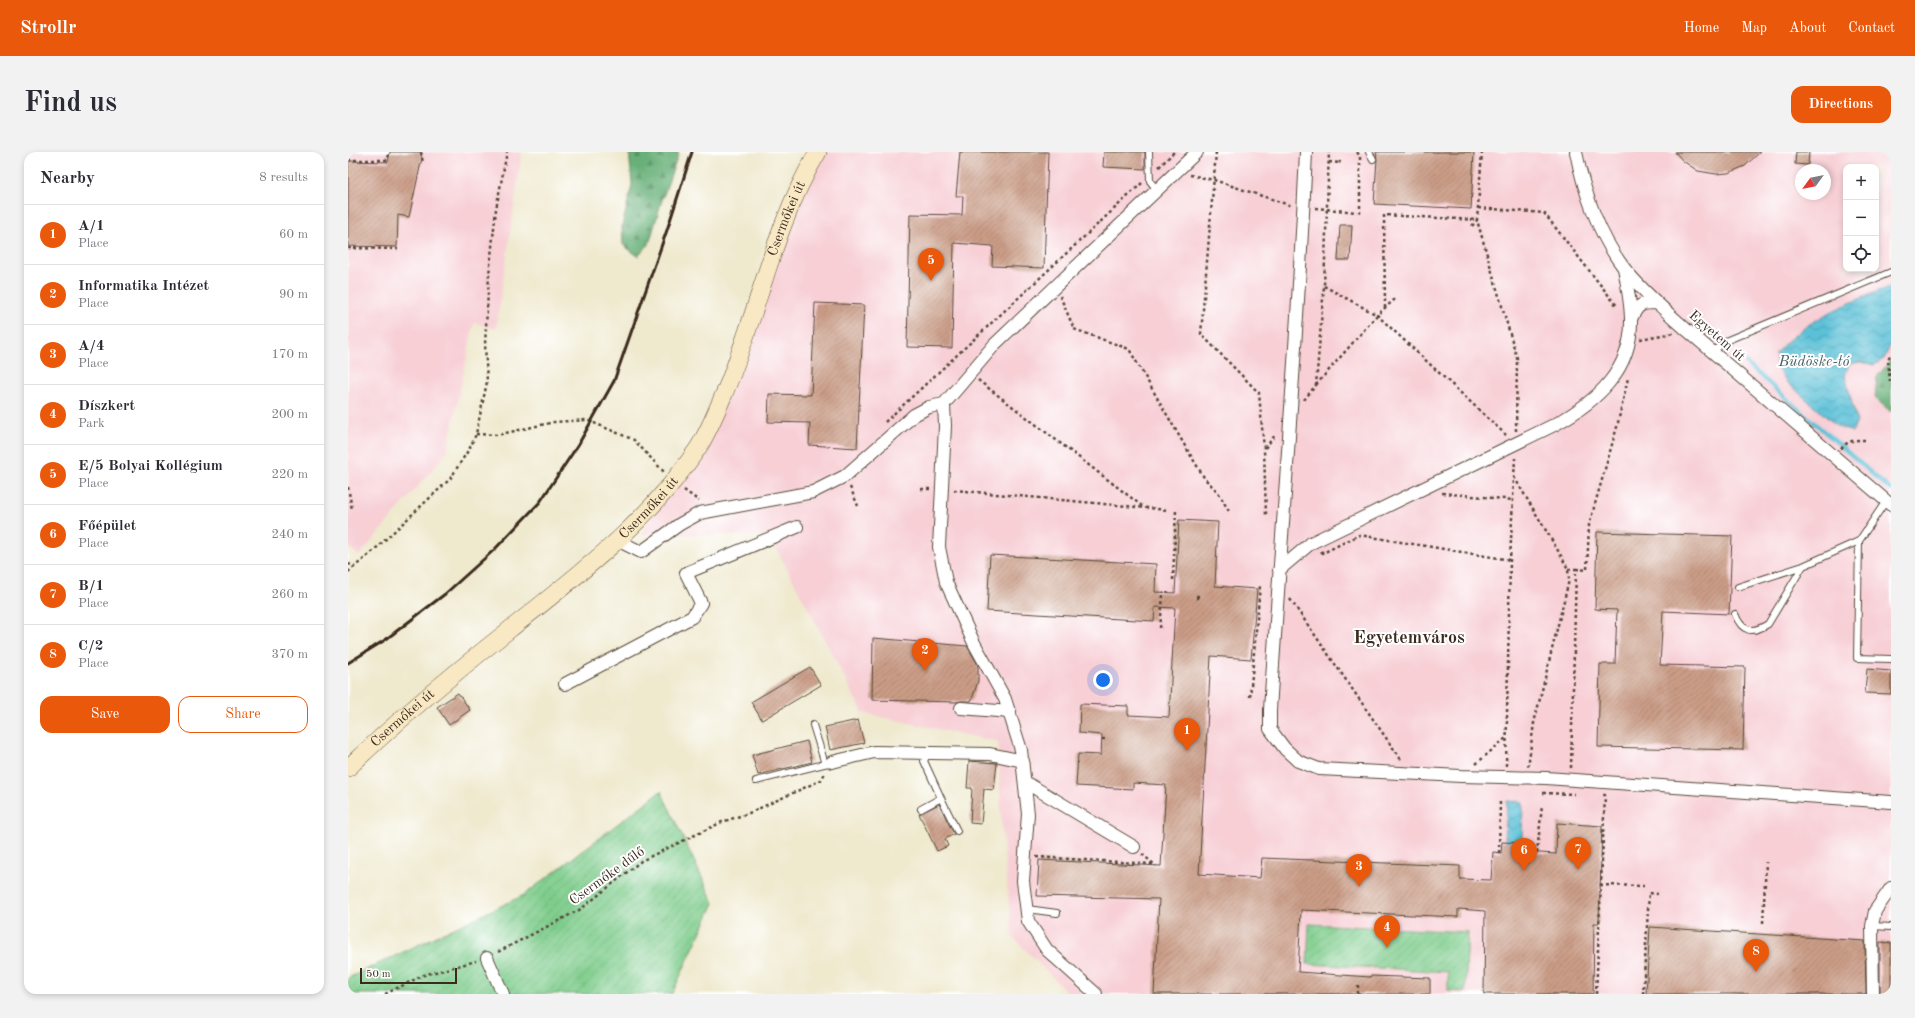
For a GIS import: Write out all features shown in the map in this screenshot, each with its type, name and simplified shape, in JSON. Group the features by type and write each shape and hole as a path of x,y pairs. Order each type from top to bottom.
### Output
{"main road":[{"name":"Csermőkei út","path":"348,768 433,690 619,541 674,482 699,446 711,424 732,374 780,235 802,182 818,152"}],"street":[{"path":"619,541 641,552 680,524 700,513 813,492 845,476 914,415 929,407 944,404 995,344 1197,152"},
{"path":"1306,152 1292,415 1278,582 1270,729 1285,749 1298,761 1319,769 1410,772 1461,776 1526,777 1891,802"},
{"name":"Egyetem út","path":"1576,152 1591,207 1624,268 1657,303 1688,331 1889,503"},
{"path":"1279,570 1311,543 1516,444 1576,412 1597,397 1614,377 1625,356 1630,340 1632,319 1624,268"},
{"path":"1632,319 1636,309 1640,305 1657,303"},
{"path":"944,404 945,426 939,547 946,582 974,643 1005,699 1010,712 1023,762 1028,814 1023,881 1028,921 1047,950 1096,994"},
{"path":"565,684 692,617 701,602 686,573 797,527"},
{"path":"961,708 1010,712"},
{"path":"829,763 874,752 990,754 1023,762"},
{"path":"1025,782 1134,847"},
{"path":"1873,994 1872,926 1875,911 1891,888"},
{"path":"487,958 503,994"}],"lane":[{"path":"1149,152 1150,181 1157,190"},
{"path":"1369,152 1374,159 1374,152"},
{"path":"1713,353 1723,342 1891,272"},
{"path":"1738,587 1803,566 1859,541 1889,503"},
{"path":"1859,541 1857,658 1891,659"},
{"path":"1735,614 1738,622 1744,628 1752,631 1760,629 1768,624 1803,566"},
{"path":"756,781 829,763 813,725"},
{"path":"930,752 924,761 957,831"},
{"path":"921,809 941,798"},
{"path":"1027,909 1057,912"},
{"path":"1872,926 1891,927"}],"path":[{"path":"348,160 387,160 390,152"},
{"path":"421,152 423,163"},
{"path":"348,572 450,479 471,446 476,434 488,382 486,344 489,275 496,209 507,152"},
{"path":"884,424 1174,152"},
{"path":"1216,152 1201,334 1259,393 1264,449 1266,516"},
{"path":"1316,385 1324,286 1329,152"},
{"path":"1482,152 1477,220 1517,358 1516,444 1510,560 1506,777"},
{"path":"1327,209 1358,212 1360,156"},
{"path":"1329,162 1338,163"},
{"path":"1176,172 1214,180 1291,206 1304,206"},
{"path":"1478,208 1544,213 1621,311"},
{"path":"1385,308 1384,215 1477,220"},
{"path":"1472,226 1477,220"},
{"path":"348,248 398,249"},
{"path":"1324,286 1377,315 1516,444"},
{"path":"1056,287 1074,328 1129,349 1184,446 1205,479 1218,492 1230,513"},
{"path":"1292,415 1377,315 1395,299"},
{"path":"1630,340 1688,331"},
{"path":"1890,382 1888,359 1891,354"},
{"path":"1568,569 1588,570 1589,525 1618,427 1629,372 1625,356"},
{"path":"970,373 1143,506"},
{"path":"476,434 497,435 554,422 587,420 634,440 674,482 712,511"},
{"path":"1841,449 1846,442 1852,440 1868,440"},
{"path":"845,476 858,506"},
{"path":"1514,477 1568,569 1569,580 1568,591 1534,723 1526,777"},
{"path":"348,487 352,508"},
{"path":"921,489 942,489 1143,506 1169,510"},
{"path":"1440,493 1514,500"},
{"path":"1173,580 1176,510"},
{"path":"1311,543 1323,553 1360,535 1510,560"},
{"path":"348,564 356,566"},
{"path":"1570,780 1576,569"},
{"path":"1278,582 1410,772"},
{"path":"1250,697 1260,586"},
{"path":"1160,628 1163,595"},
{"path":"1461,776 1507,737"},
{"path":"1102,739 1108,739"},
{"name":"Csermőke dűlő","path":"385,994 424,975 487,958 581,909 641,861 658,851 821,780 829,763"},
{"path":"1543,793 1576,794"},
{"path":"1596,994 1606,795 1598,794"},
{"path":"1499,853 1500,801"},
{"path":"1537,853 1542,806"},
{"path":"1038,857 1154,865 1134,847"},
{"path":"1763,923 1766,862"},
{"path":"1600,886 1644,886"},
{"path":"1643,994 1649,893 1658,894"},
{"path":"1358,983 1358,994"}],"shaded area":[{"path":"348,152 522,152 496,329 474,323 447,452 359,556 348,546"},
{"path":"825,152 1891,152 1891,994 1069,994 1012,936 1001,821 998,742 863,713 770,536 640,534 721,414 762,312 799,203"}],"green space":[{"path":"629,152 679,152 662,200 649,244 638,256 623,245 622,227 632,184"},
{"path":"1891,360 1891,412 1875,398 1877,377"},
{"path":"661,791 714,903 672,994 348,994 348,978 524,895"},
{"path":"1309,924 1468,932 1465,992 1448,991 1448,972 1307,964"}],"water":[{"name":"Büdöske-tó","path":"1891,286 1891,344 1884,359 1874,365 1861,362 1849,364 1845,376 1857,422 1852,432 1838,427 1788,383 1776,367 1776,353 1801,330 1815,321 1845,305"},
{"path":"1507,801 1523,802 1522,842 1505,841"}],"building":[{"path":"390,152 420,152 422,158 409,217 398,215 397,247 348,246 348,161 388,162"},
{"path":"960,152 1048,152 1044,268 992,266 993,246 954,243 952,348 907,347 910,214 962,215 963,196 956,196"},
{"path":"1104,152 1145,152 1145,169 1103,167"},
{"path":"1376,152 1474,152 1471,209 1374,204 1377,159"},
{"path":"1675,152 1760,152 1745,166 1728,173 1716,174 1698,171 1683,161"},
{"path":"1796,152 1809,152 1808,164 1795,164"},
{"path":"1340,225 1352,225 1350,260 1338,260"},
{"path":"815,303 864,305 857,448 809,445 810,423 768,422 769,394 811,395"},
{"path":"1179,520 1218,522 1215,586 1257,589 1251,659 1211,656 1199,874 1260,878 1262,858 1460,866 1460,879 1491,880 1493,852 1501,853 1502,842 1524,843 1524,852 1556,854 1557,823 1602,826 1599,923 1594,923 1593,994 1484,994 1485,911 1458,909 1458,917 1301,910 1298,972 1370,977 1430,978 1430,994 1154,994 1159,899 1037,896 1039,860 1161,866 1166,785 1133,783 1133,789 1076,786 1078,754 1101,755 1102,735 1079,733 1080,704 1128,706 1128,715 1169,717 1175,608 1155,607 1154,621 987,611 990,555 1156,564 1155,592 1175,593"},
{"path":"1597,532 1732,536 1729,614 1663,611 1660,665 1745,667 1743,750 1598,747 1600,664 1615,664 1617,610 1595,609"},
{"path":"873,638 967,646 977,663 978,668 978,681 971,701 872,700"},
{"path":"810,667 821,685 762,720 751,702"},
{"path":"1867,669 1891,671 1891,694 1865,693"},
{"path":"458,693 470,710 449,725 437,707"},
{"path":"858,720 864,743 830,750 825,727"},
{"path":"807,741 812,762 758,775 752,755"},
{"path":"969,761 997,763 994,790 984,789 981,824 970,823 972,788 967,788"},
{"path":"939,804 954,834 945,839 948,846 937,851 919,814"},
{"path":"1650,927 1865,941 1866,994 1646,994"},
{"path":"1880,942 1891,943 1891,994 1880,994"}],"waterway":[{"path":"1746,363 1891,490"}],"railway":[{"path":"348,663 385,640 445,594 495,549 540,502 578,445 614,381 667,230 692,152"}],"place":[{"name":"E/5 Bolyai Kollégium","path":"931,281"},
{"name":"Informatika Intézet","path":"925,671"},
{"name":"A/1","path":"1187,751"},
{"name":"B/1","path":"1578,870"},
{"name":"Főépület","path":"1524,871"},
{"name":"A/4","path":"1359,887"},
{"name":"Díszkert","path":"1387,948"},
{"name":"C/2","path":"1756,972"}],"district":[{"name":"Egyetemváros","path":"1409,638"}]}
